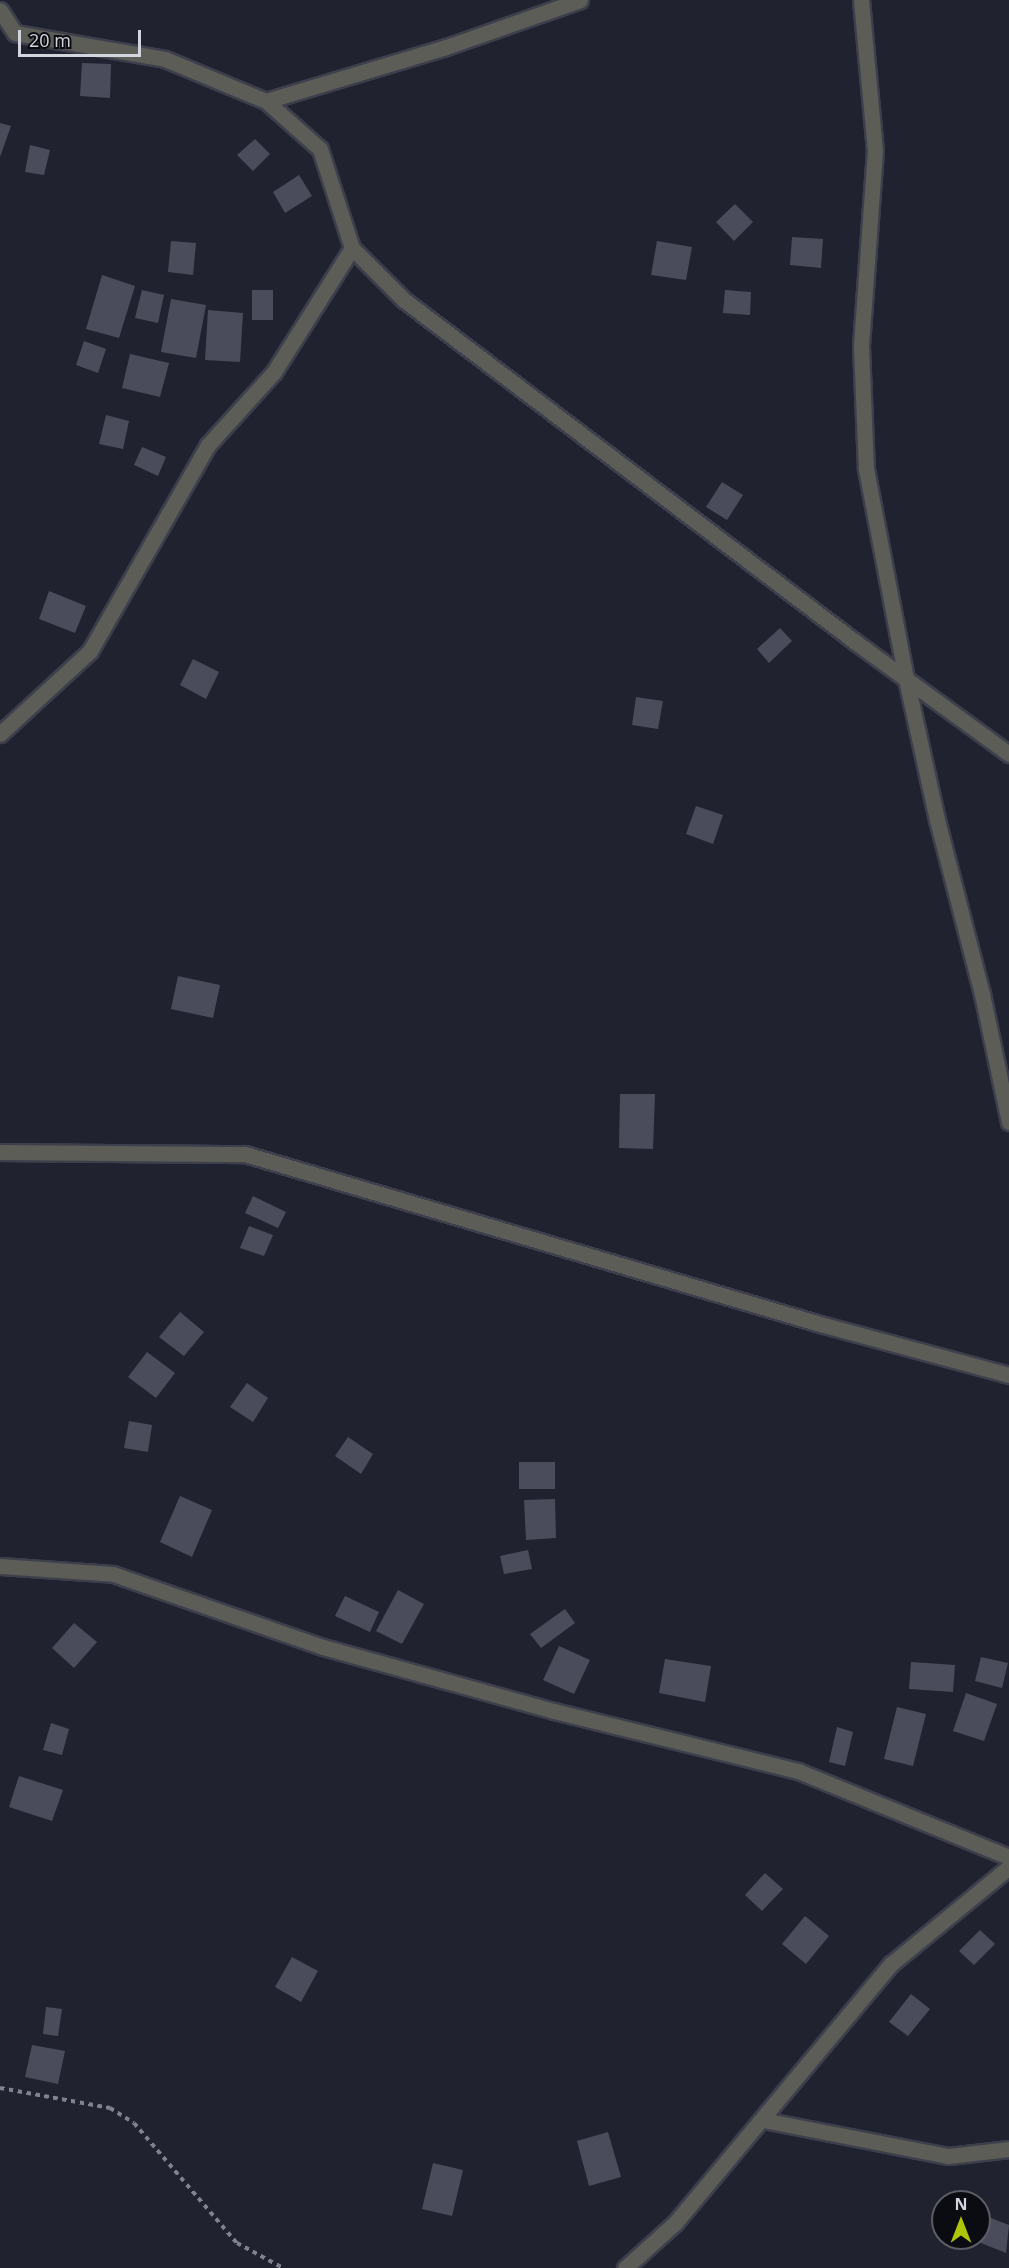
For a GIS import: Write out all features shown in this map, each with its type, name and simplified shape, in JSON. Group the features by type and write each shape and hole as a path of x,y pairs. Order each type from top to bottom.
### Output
{"street":[{"path":"266,100 446,47 580,0"},
{"path":"861,0 875,150 861,346 866,469 906,679 937,820 982,994 1009,1122"},
{"path":"0,10 15,33 165,59 266,100 320,149 352,248 404,300 906,679 1009,754"},
{"path":"0,734 90,651 208,445 274,372 352,248"},
{"path":"0,1152 244,1154 820,1324 1009,1374"},
{"path":"0,1566 112,1574 323,1647 554,1711 798,1771 1009,1857"},
{"path":"625,2268 675,2223 891,1964 1009,1868"},
{"path":"763,2120 949,2156 1009,2149"}],"path":[{"path":"0,2088 111,2108 134,2123 237,2243 282,2268"}],"building":[{"path":"82,63 111,64 110,98 80,96"},
{"path":"0,123 11,126 0,157"},
{"path":"255,139 270,154 253,171 237,155"},
{"path":"30,145 50,150 44,175 25,172"},
{"path":"299,175 312,196 285,213 273,192"},
{"path":"735,204 753,222 734,241 716,222"},
{"path":"792,237 823,239 821,268 790,265"},
{"path":"171,241 196,243 193,275 168,272"},
{"path":"657,241 692,247 686,280 651,275"},
{"path":"102,275 135,286 119,338 86,329"},
{"path":"142,290 164,295 158,323 135,318"},
{"path":"252,290 273,290 273,320 252,320"},
{"path":"725,290 751,292 750,315 723,313"},
{"path":"171,299 206,305 196,358 161,352"},
{"path":"208,310 243,313 240,362 205,360"},
{"path":"84,341 106,349 98,373 76,365"},
{"path":"130,354 169,363 160,397 122,388"},
{"path":"106,415 129,421 123,449 99,444"},
{"path":"142,447 166,457 158,476 134,465"},
{"path":"722,482 743,495 727,520 706,507"},
{"path":"49,591 86,606 75,633 39,619"},
{"path":"780,628 792,641 769,663 757,649"},
{"path":"193,659 219,672 206,699 180,685"},
{"path":"636,697 663,701 658,729 632,725"},
{"path":"696,806 723,815 713,844 686,834"},
{"path":"178,976 220,985 213,1018 171,1009"},
{"path":"620,1094 655,1094 653,1149 619,1148"},
{"path":"253,1196 286,1212 278,1228 245,1213"},
{"path":"249,1226 273,1235 264,1256 240,1248"},
{"path":"180,1312 204,1332 184,1356 159,1337"},
{"path":"147,1352 175,1373 156,1398 128,1377"},
{"path":"247,1383 268,1398 253,1422 230,1407"},
{"path":"129,1421 152,1425 148,1452 124,1448"},
{"path":"348,1437 373,1454 361,1474 335,1456"},
{"path":"519,1462 555,1462 555,1489 519,1489"},
{"path":"180,1496 212,1510 192,1557 160,1542"},
{"path":"555,1499 556,1538 526,1540 524,1500"},
{"path":"528,1550 532,1569 504,1574 500,1556"},
{"path":"398,1590 424,1604 402,1644 376,1631"},
{"path":"345,1596 379,1612 370,1632 335,1616"},
{"path":"565,1609 575,1623 541,1648 530,1634"},
{"path":"74,1623 97,1642 74,1668 52,1648"},
{"path":"559,1646 590,1660 574,1694 543,1680"},
{"path":"981,1657 1008,1663 1002,1688 975,1681"},
{"path":"665,1659 711,1666 705,1702 659,1693"},
{"path":"911,1662 955,1665 953,1692 909,1689"},
{"path":"966,1693 997,1704 984,1741 953,1731"},
{"path":"897,1707 926,1714 913,1766 884,1759"},
{"path":"51,1723 69,1729 62,1755 43,1750"},
{"path":"837,1727 853,1732 845,1766 829,1762"},
{"path":"19,1776 63,1790 52,1821 9,1807"},
{"path":"765,1873 783,1889 762,1911 745,1895"},
{"path":"805,1916 829,1936 806,1964 782,1944"},
{"path":"980,1930 995,1944 974,1965 959,1951"},
{"path":"292,1957 318,1971 301,2002 275,1987"},
{"path":"911,1994 930,2009 908,2036 889,2022"},
{"path":"46,2007 62,2009 58,2036 43,2034"},
{"path":"32,2045 65,2051 58,2084 25,2077"},
{"path":"608,2132 621,2177 589,2186 577,2141"},
{"path":"433,2163 463,2170 452,2216 422,2209"},
{"path":"991,2218 1009,2225 1006,2253 991,2247"}]}
